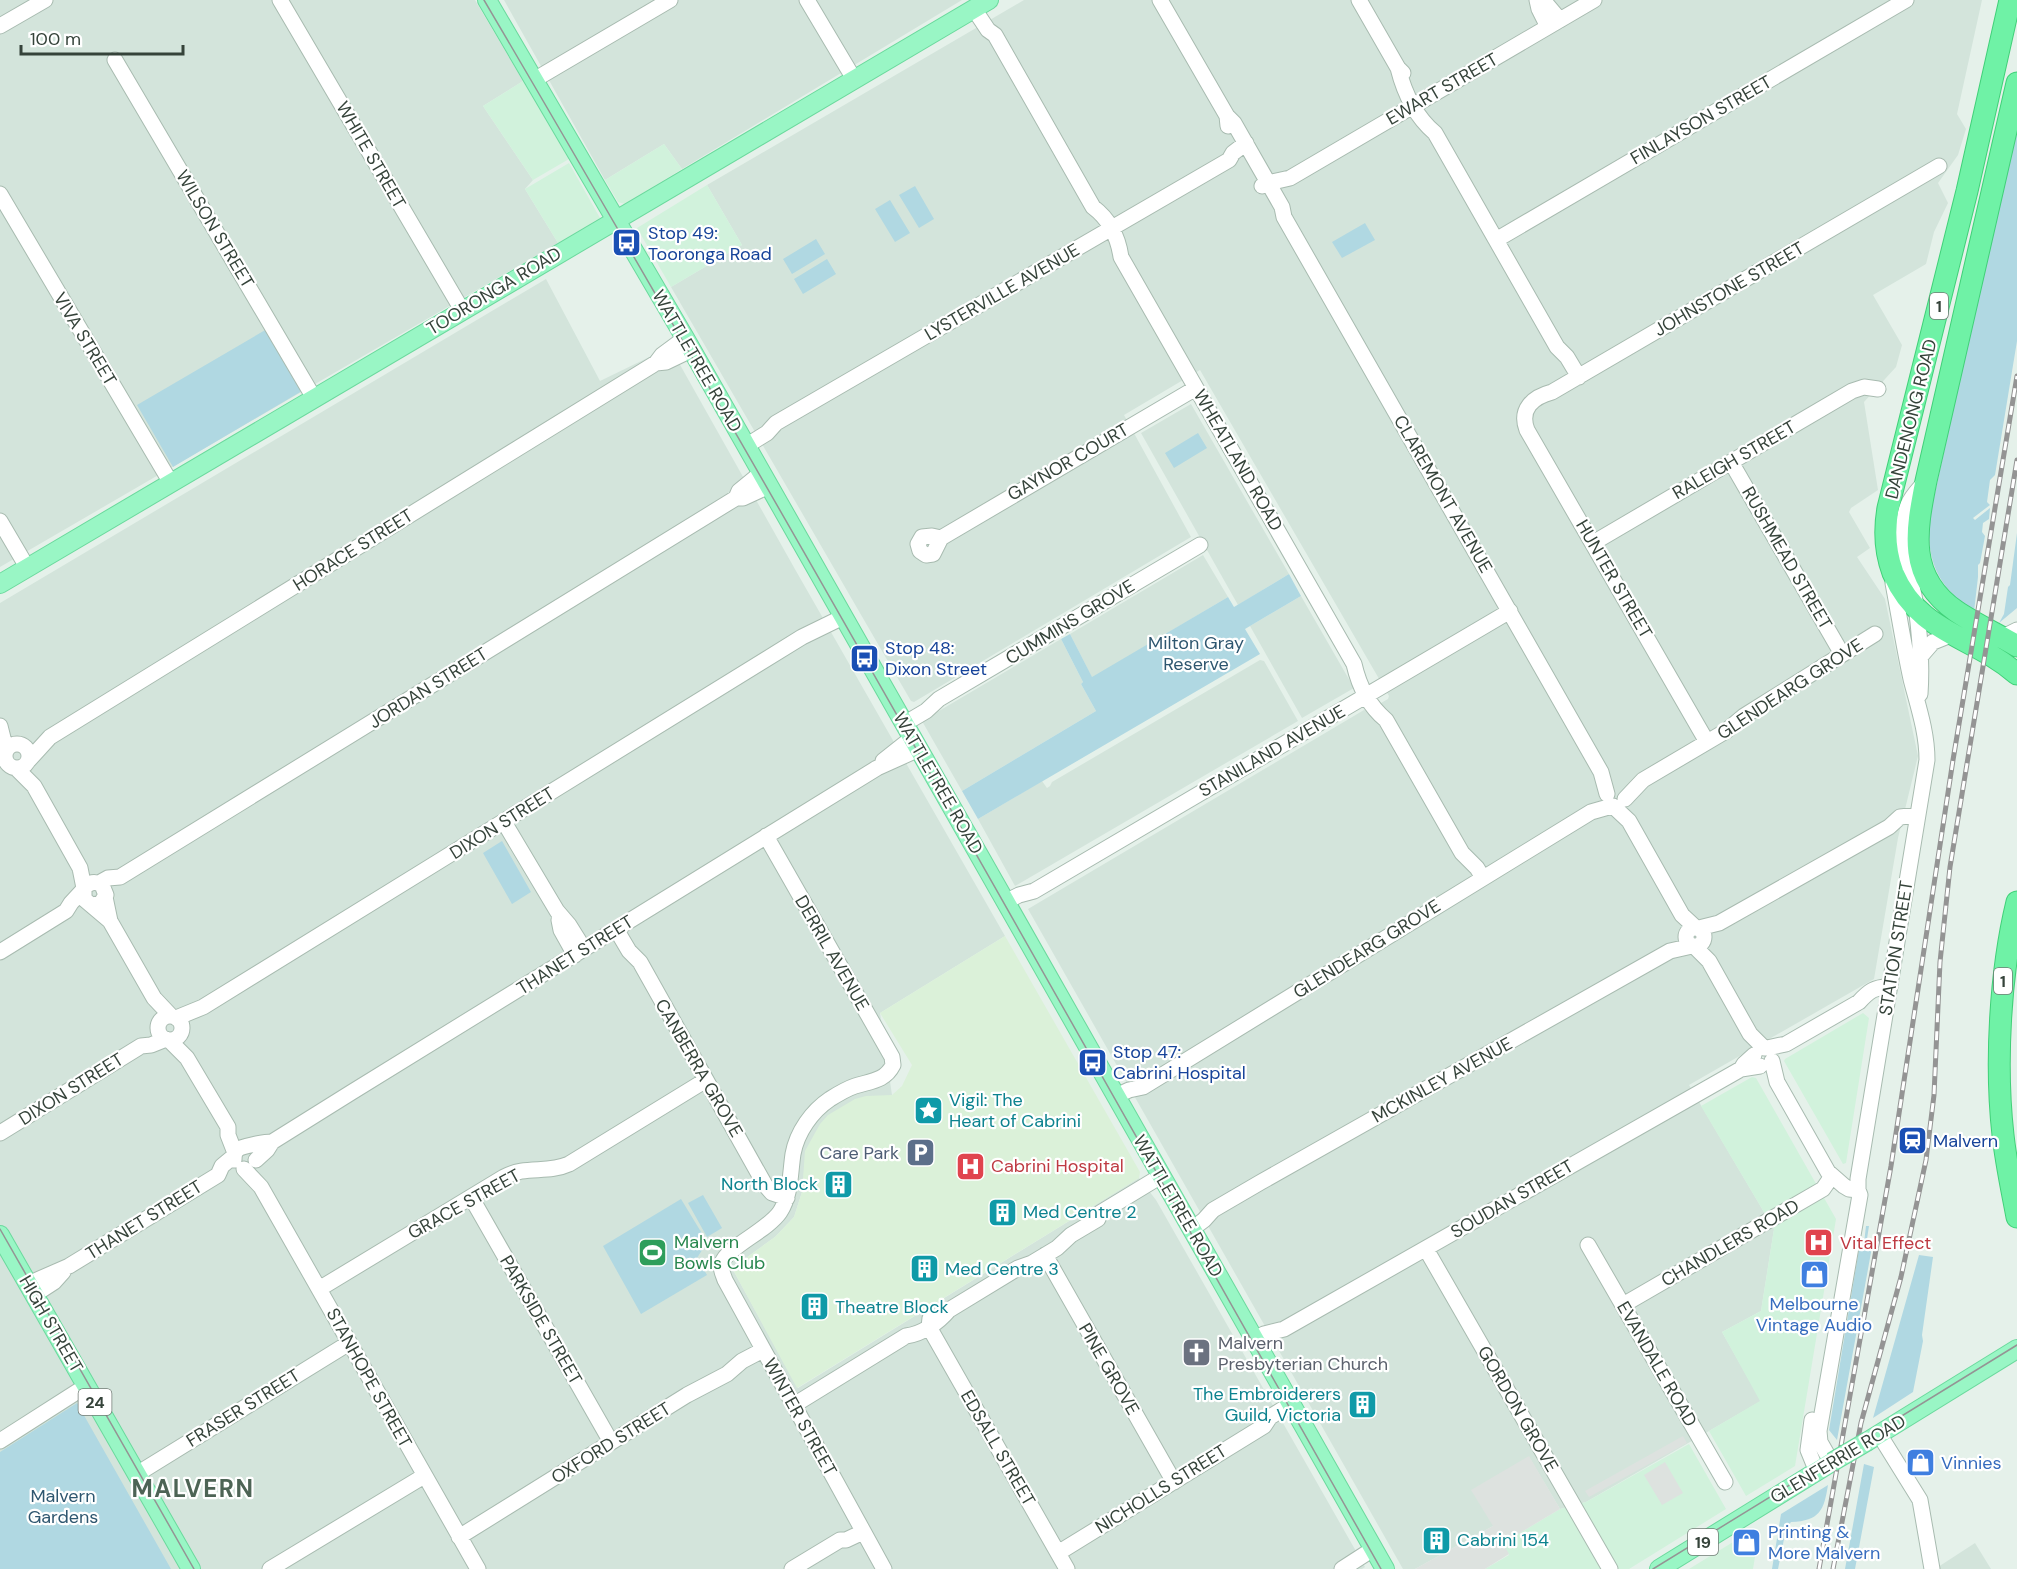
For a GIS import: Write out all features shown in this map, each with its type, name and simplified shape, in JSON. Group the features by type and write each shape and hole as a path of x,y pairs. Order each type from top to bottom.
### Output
{"highway":[{"name":"DANDENONG ROAD","path":"2010,0 1967,191 1888,508 1886,539 1889,559 1901,590 1916,610 1931,622 2017,674"},
{"name":"DANDENONG ROAD","path":"2012,638 1952,608 1937,593 1927,577 1919,556 1917,541 1926,481 2017,83"},
{"name":"1","path":"2017,902 2003,980 2009,1027 2002,1126 2017,1217"}],"main road":[{"name":"WATTLETREE ROAD","path":"487,0 688,344 1385,1569"},
{"name":"TOORONGA ROAD","path":"0,584 980,4"},
{"name":"HIGH STREET","path":"0,1234 191,1569"},
{"name":"GLENFERRIE ROAD","path":"1659,1569 2017,1349"}],"street":[{"path":"0,26 45,0"},
{"name":"WHITE STREET","path":"280,0 462,310"},
{"path":"534,80 670,0"},
{"path":"807,0 854,79"},
{"name":"CLAREMONT AVENUE","path":"1160,0 1227,116 1228,126 1282,207 1284,217 1615,797"},
{"path":"1359,0 1418,103 1434,124 1435,133 1557,347 1567,357 1575,379"},
{"path":"1538,0 1539,9 1554,24"},
{"path":"1544,0 1554,24"},
{"name":"EWART STREET","path":"1269,190 1594,0"},
{"name":"FINLAYSON STREET","path":"1496,240 1906,0"},
{"name":"WHEATLAND ROAD","path":"980,4 994,27 995,35 1093,207 1100,212 1107,231 1117,238 1121,257 1354,664 1357,676 1371,693 1378,714 1386,720 1462,854 1466,867 1479,881"},
{"name":"WILSON STREET","path":"115,60 314,398"},
{"name":"LYSTERVILLE AVENUE","path":"744,442 764,426 776,423 1246,151"},
{"name":"JOHNSTONE STREET","path":"1524,415 1535,399 1575,379 1939,166"},
{"name":"VIVA STREET","path":"0,194 171,483"},
{"name":"HORACE STREET","path":"17,767 50,737 656,363 662,355 688,344"},
{"name":"RALEIGH STREET","path":"1593,543 1855,390 1864,387 1878,389"},
{"name":"GAYNOR COURT","path":"941,537 1196,388"},
{"name":"HUNTER STREET","path":"1524,415 1527,430 1707,742"},
{"name":"RUSHMEAD STREET","path":"1731,462 1842,654"},
{"name":"JORDAN STREET","path":"94,893 108,878 120,877 736,498 739,491 765,479"},
{"name":"STATION STREET","path":"1919,706 1920,657 1916,610 1905,555 1903,531 1908,503 1926,481"},
{"path":"0,521 27,567"},
{"name":"CUMMINS GROVE","path":"909,732 923,704 939,699 1200,545"},
{"name":"STATION STREET","path":"1827,1466 1819,1433 1840,1256 1858,1185 1927,760 1926,742 1911,677 1889,559"},
{"name":"STANILAND AVENUE","path":"1008,907 1019,895 1034,891 1510,611"},
{"name":"DIXON STREET","path":"0,1133 141,1046 151,1045 170,1028 203,1007 802,638 818,623 841,613"},
{"name":"GLENDEARG GROVE","path":"1119,1101 1129,1090 1143,1087 1726,731 1744,716 1875,634"},
{"path":"1920,657 1933,642 1953,634"},
{"path":"0,727 1,736 10,750 7,762 17,767 34,786 94,893 0,952"},
{"name":"THANET STREET","path":"31,1289 54,1282 69,1266 218,1175 226,1175 263,1142 272,1142 877,768 900,746 909,732"},
{"name":"HORACE STREET","path":"10,750 50,737"},
{"path":"10,750 28,751 17,767"},
{"path":"1615,797 1682,915 1682,922 1709,953 1709,961 1835,1179 1849,1189 1858,1185"},
{"path":"504,822 556,911 569,925 580,952"},
{"path":"1695,937 1889,827 1916,822"},
{"name":"DERRIL AVENUE","path":"766,836 892,1057 893,1065 880,1080 853,1087 826,1101 809,1119 796,1141 790,1182"},
{"name":"STANHOPE STREET","path":"94,893 102,915 110,921 170,1028 187,1049 187,1058 228,1127 228,1135 245,1158 478,1569"},
{"name":"CANBERRA GROVE","path":"619,927 635,947 640,962 767,1189 777,1196 787,1198"},
{"name":"MCKINLEY AVENUE","path":"1189,1224 1199,1212 1214,1210 1695,937"},
{"path":"1763,1057 1858,1002 1878,999 1888,994"},
{"name":"SOUDAN STREET","path":"1257,1344 1275,1330 1284,1329 1763,1057"},
{"name":"GRACE STREET","path":"319,1289 513,1173 531,1169 551,1169 569,1164 706,1080"},
{"path":"759,1173 768,1178 790,1182 787,1198"},
{"path":"794,1405 907,1336 915,1335 930,1321 941,1319 949,1310 1018,1268 1058,1248 1071,1235 1098,1219 1100,1213 1163,1179"},
{"name":"CHANDLERS ROAD","path":"1623,1305 1822,1189 1835,1179"},
{"name":"PARKSIDE STREET","path":"471,1197 611,1442"},
{"name":"WINTER STREET","path":"787,1198 781,1211 769,1225 728,1253 722,1263 722,1274 884,1569"},
{"path":"1018,1268 1026,1256 1054,1239 1071,1235"},
{"name":"EVANDALE ROAD","path":"1588,1245 1725,1482"},
{"name":"GORDON GROVE","path":"1426,1249 1610,1569"},
{"name":"PINE GROVE","path":"1046,1255 1174,1482"},
{"name":"EDSALL STREET","path":"930,1321 1067,1569"},
{"name":"FRASER STREET","path":"136,1474 349,1343"},
{"name":"OXFORD STREET","path":"459,1537 763,1350"},
{"path":"0,1441 86,1386"},
{"name":"NICHOLLS STREET","path":"1058,1553 1264,1426 1270,1418 1293,1408"},
{"path":"1874,1437 1920,1500 1932,1569"},
{"path":"270,1569 424,1476"},
{"path":"792,1569 840,1540 849,1529 861,1527"},
{"path":"1342,1569 1373,1549"}],"shaded area":[{"path":"0,0 475,0 523,81 483,106 533,180 525,189 558,243 0,567"},
{"path":"504,0 962,0 682,169 664,144 605,180"},
{"path":"1024,0 1982,0 1957,114 1966,129 1958,155 1938,183 1948,203 1934,232 1926,264 1873,295 1902,345 1896,367 1864,402 1878,490 1851,508 1849,512 1870,548 1857,557 1885,599 1918,756 1898,838 1874,979 1689,1085 1774,1229 1761,1311 1722,1332 1761,1401 1586,1502 1560,1509 1529,1457 1493,1526 1415,1569 1403,1569 1028,909 1364,710 1367,711 1388,699 1389,696 1200,370 1124,415 1191,537 914,702 911,701 671,287 742,245 707,185"},
{"path":"523,81 569,159 533,180 483,106"},
{"path":"664,144 682,169 625,204 618,202 605,180"},
{"path":"569,163 600,218 558,243 525,189"},
{"path":"707,185 742,245 671,287 637,228"},
{"path":"546,279 600,381 670,347 1005,936 880,1013 892,1095 802,1192 794,1217 775,1237 732,1268 798,1388 1139,1178 1156,1200 1365,1567 1362,1569 0,1569 0,603"},
{"path":"1191,404 1289,574 1238,605 1141,433"},
{"path":"1203,555 1228,597 1092,678 1070,634"},
{"path":"1301,596 1354,688 1302,718 1250,626"},
{"path":"1061,639 1096,711 962,791 922,721"},
{"path":"1260,660 1264,661 1298,721 1015,886 978,819 1042,781 1047,788 1052,782"},
{"name":"Cabrini Hospital","path":"1005,936 1140,1172 1139,1178 797,1388 732,1268 775,1237 794,1217 802,1192 805,1151 820,1124 828,1115 855,1099 866,1096 892,1095 902,1086 912,1065 880,1013"},
{"path":"1863,1013 1869,1018 1846,1163 1843,1164 1784,1061"},
{"path":"1752,1077 1756,1078 1836,1219 1795,1466 1746,1496 1709,1431 1760,1401 1722,1332 1761,1311 1774,1229 1701,1106"},
{"path":"1683,1436 1687,1443 1589,1497 1585,1491"},
{"path":"1689,1444 1726,1509 1629,1569 1485,1569 1509,1555 1503,1543 1560,1509 1586,1502"},
{"path":"1529,1456 1560,1509 1503,1543 1509,1554 1485,1569 1415,1569 1493,1526 1471,1490"},
{"path":"1665,1462 1683,1493 1662,1505 1644,1475"},
{"path":"1756,1528 1759,1532 1753,1569 1689,1569"},
{"path":"1975,1543 1991,1569 1935,1569"}],"green space":[{"path":"2017,120 2017,341 1995,475 1990,480 1987,502 1990,505 1973,518 1975,520 1990,508 1989,519 1983,523 1982,532 1985,536 1978,565 1974,612 1952,593 1938,573 1930,549 1929,520"},
{"path":"915,186 934,219 919,228 899,195"},
{"path":"890,200 910,233 895,242 875,209"},
{"path":"1365,223 1375,240 1342,258 1332,242"},
{"path":"816,239 825,254 792,274 783,259"},
{"path":"827,259 836,274 803,294 794,279"},
{"path":"267,329 302,391 173,467 137,405"},
{"path":"1198,433 1207,448 1174,468 1165,453"},
{"path":"2017,533 2017,608 1999,623 2004,614 2010,585"},
{"name":"Milton Gray Reserve","path":"1289,574 1301,596 1245,629 1260,654 978,819 962,791 1096,711 1061,639 1070,634 1092,677 1228,597 1234,607"},
{"path":"502,841 531,892 512,904 483,853"},
{"path":"703,1195 722,1228 707,1237 688,1203"},
{"name":"Malvern Bowls Club","path":"681,1199 709,1245 704,1247 697,1258 707,1275 641,1314 603,1246"},
{"path":"1866,1226 1869,1226 1866,1245 1872,1247 1837,1440 1829,1430 1859,1249 1864,1243"},
{"path":"1919,1255 1933,1257 1923,1341 1913,1392 1873,1418"},
{"name":"Malvern Gardens","path":"77,1403 171,1569 0,1569 0,1452"},
{"path":"1864,1464 1874,1467 1855,1569 1845,1569"},
{"path":"1828,1485 1825,1501 1819,1512 1808,1519 1791,1522 1786,1529 1778,1569 1772,1569 1781,1514"}],"tram line":[{"path":"484,0 824,586 1381,1569"},
{"path":"0,1229 194,1569"},
{"path":"1653,1569 2017,1345"}],"railway":[{"path":"1819,1569 1891,1166 1953,760 2017,376"},
{"path":"1833,1569 1861,1423 1901,1277 1926,1160 1934,1095 1940,962 1950,867 2017,460"}],"place":[{"name":"Stop 49: Tooronga Road","path":"627,243"},
{"name":"Stop 48: Dixon Street","path":"864,658"},
{"name":"Stop 47: Cabrini Hospital","path":"1092,1062"},
{"name":"Vigil: The Heart of Cabrini","path":"928,1110"},
{"name":"Malvern","path":"1912,1141"},
{"name":"Care Park","path":"920,1153"},
{"name":"Cabrini Hospital","path":"970,1166"},
{"name":"North Block","path":"839,1184"},
{"name":"Med Centre 2","path":"1002,1212"},
{"name":"Vital Effect","path":"1819,1243"},
{"name":"Malvern Bowls Club","path":"653,1252"},
{"name":"Med Centre 3","path":"924,1269"},
{"name":"Melbourne Vintage Audio","path":"1814,1275"},
{"name":"Theatre Block","path":"814,1307"},
{"name":"Malvern Presbyterian Church","path":"1197,1353"},
{"name":"The Embroiderers Guild, Victoria","path":"1362,1404"},
{"name":"Vinnies","path":"1920,1463"},
{"name":"Cabrini 154","path":"1436,1540"},
{"name":"Printing & More Malvern","path":"1747,1542"}],"district":[{"name":"MALVERN","path":"193,1488"}]}
